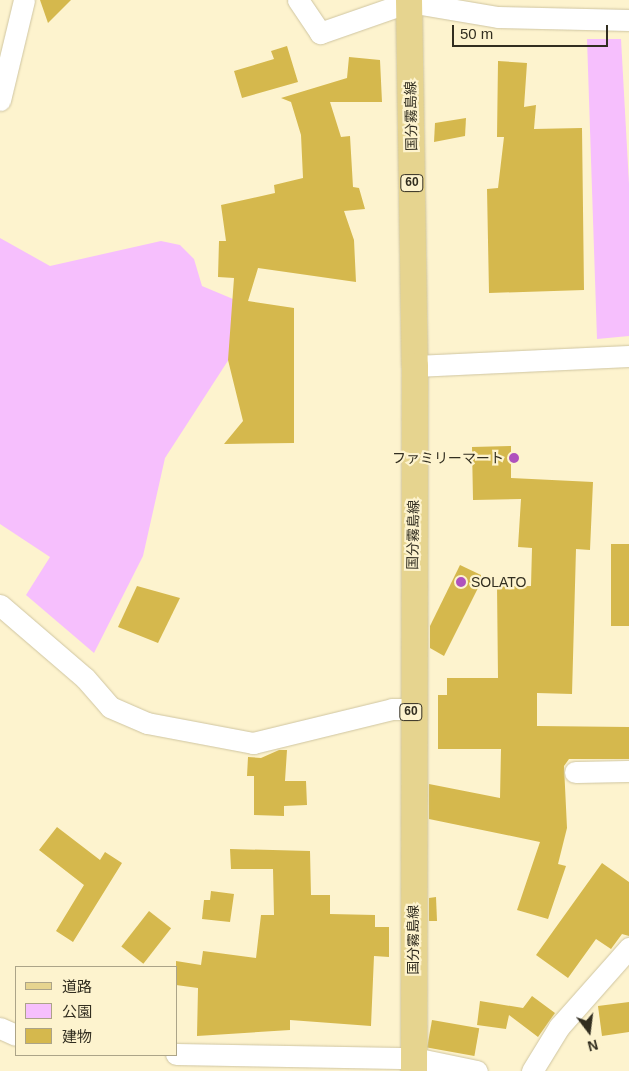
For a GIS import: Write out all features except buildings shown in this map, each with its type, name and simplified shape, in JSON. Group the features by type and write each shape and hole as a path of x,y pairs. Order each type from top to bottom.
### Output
{"main road":[{"name":"国分霧島線","path":"409,1 414,366 411,709 414,1065"}],"street":[{"path":"0,100 24,0"},
{"path":"298,0 320,32 409,1 535,20 629,20"},
{"path":"414,366 629,356"},
{"path":"0,605 85,678 110,707 147,723 253,743 392,709 411,709"},
{"path":"575,772 629,771"},
{"path":"532,1071 559,1027 629,948"},
{"path":"0,1028 15,1035"},
{"path":"178,1054 414,1065 477,1071"}],"green space":[{"path":"587,39 621,39 629,184 629,336 597,339"},
{"path":"0,238 50,266 161,241 180,245 194,259 202,286 233,299 231,356 165,458 143,556 94,653 26,595 50,557 0,524"}],"place":[{"name":"ファミリーマート","path":"514,458"},
{"name":"SOLATO","path":"461,582"}]}
